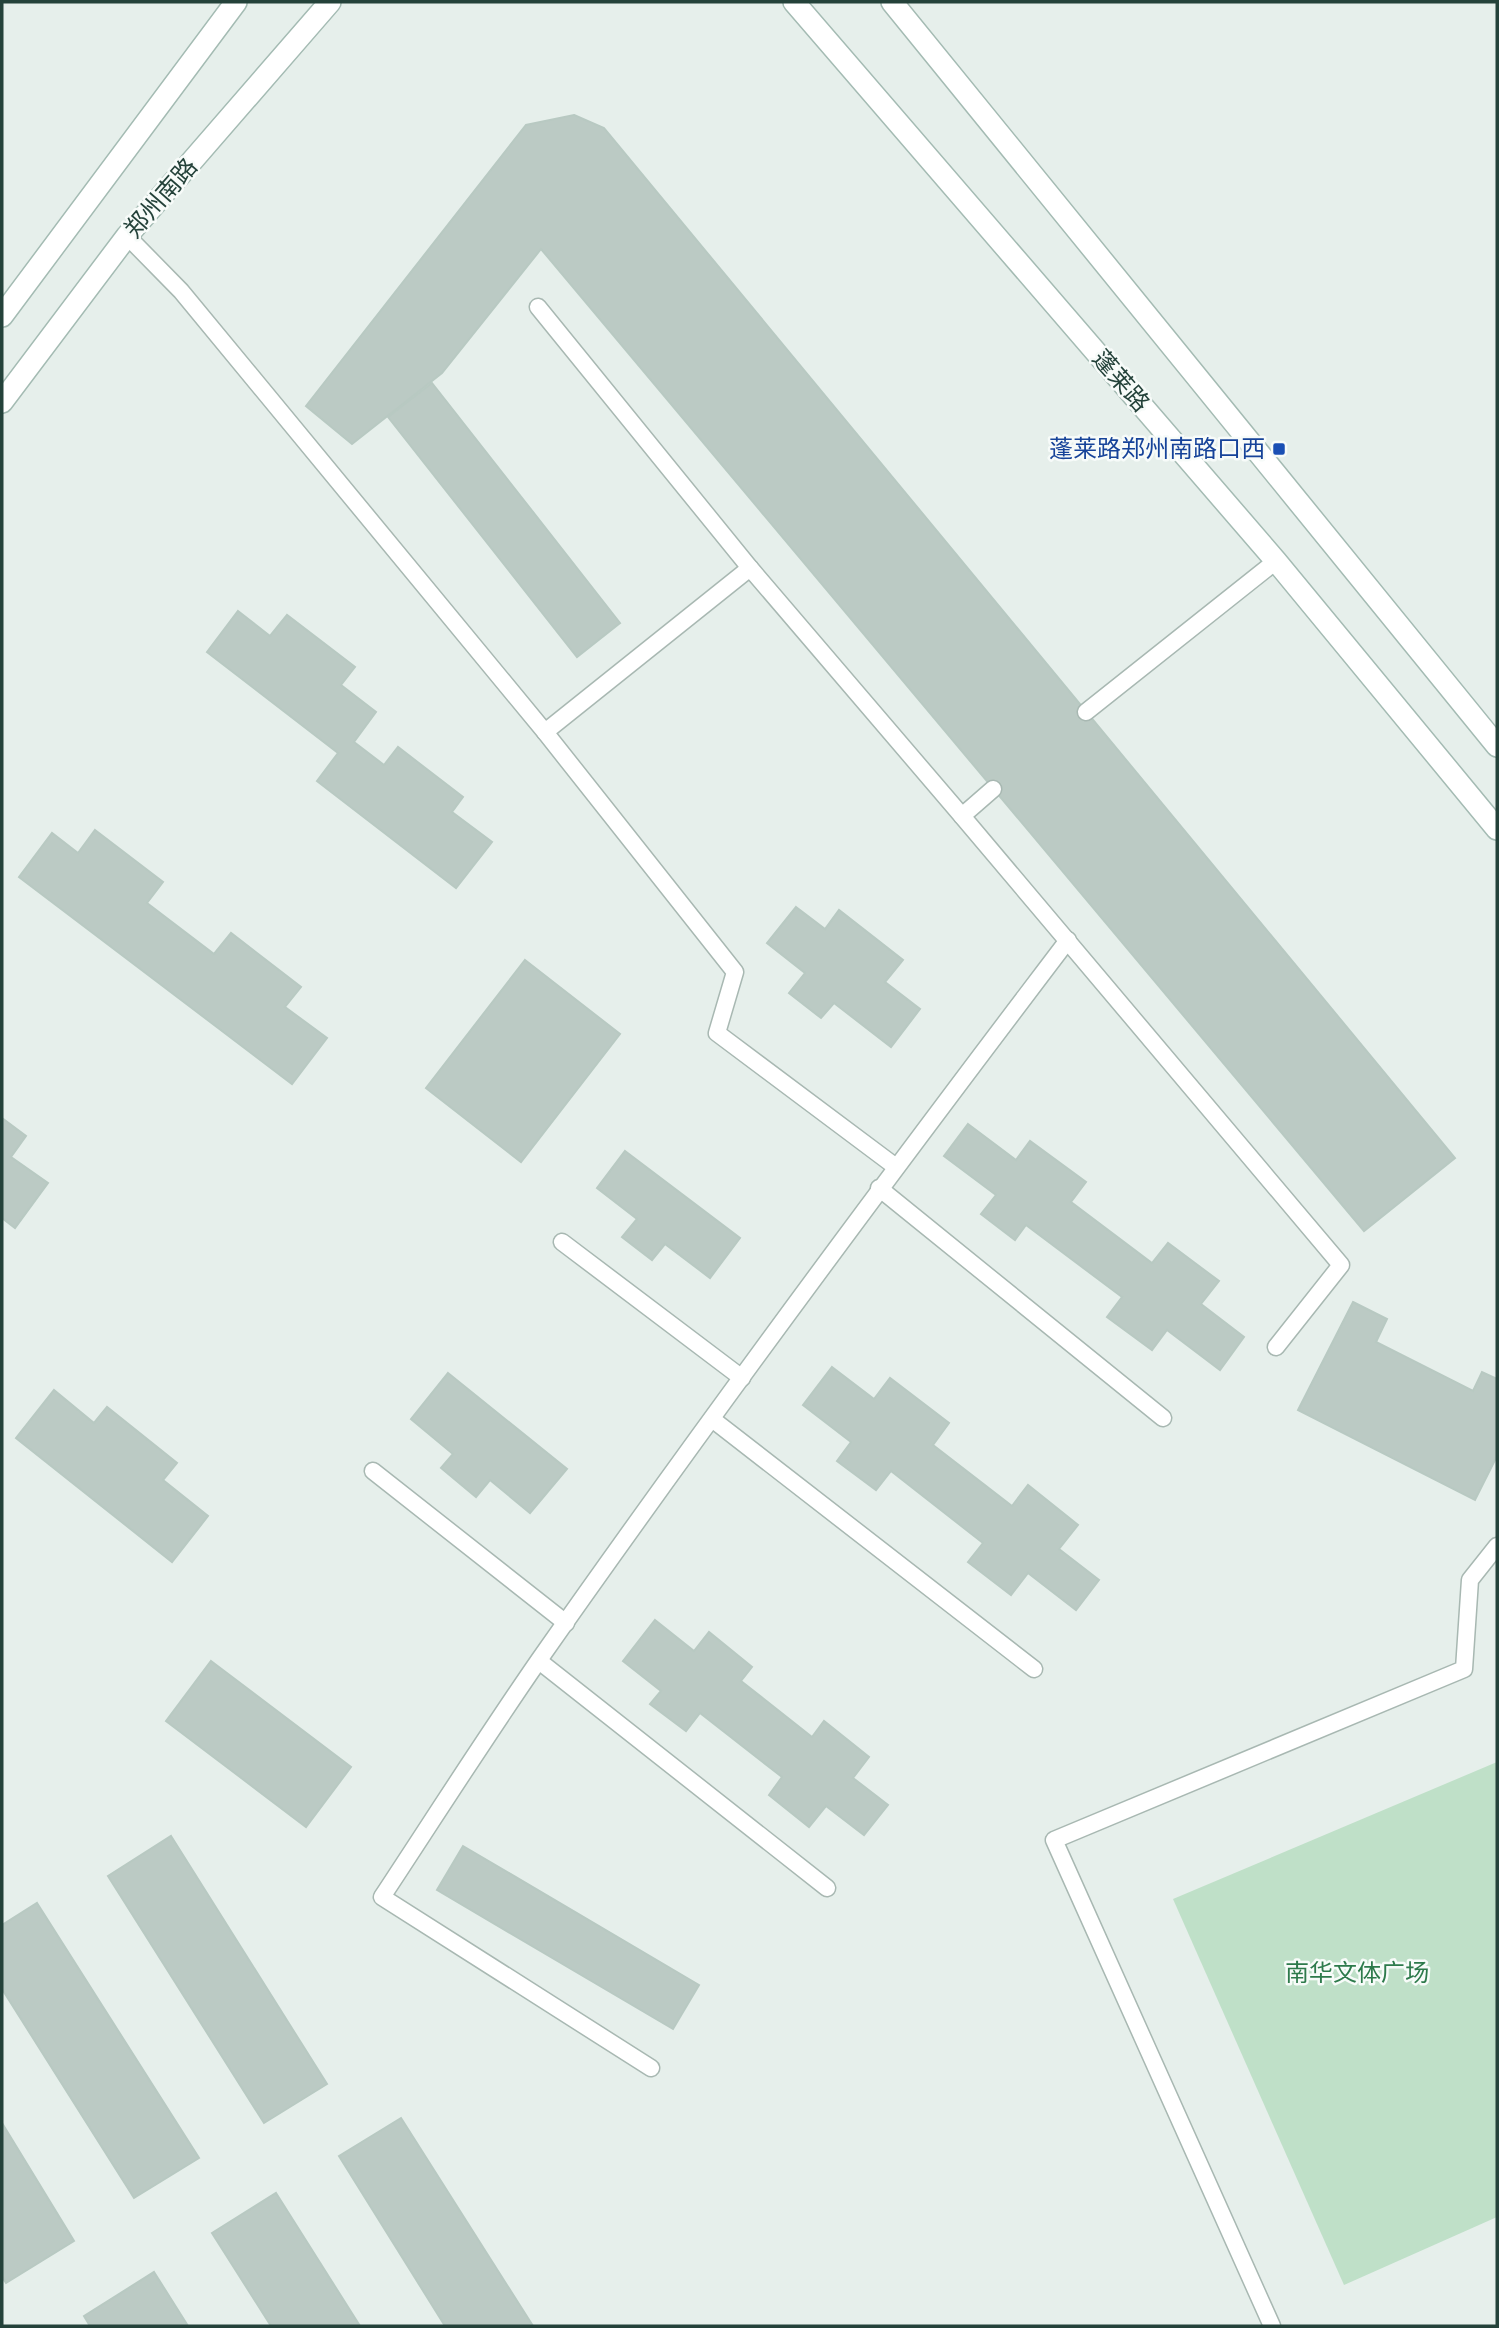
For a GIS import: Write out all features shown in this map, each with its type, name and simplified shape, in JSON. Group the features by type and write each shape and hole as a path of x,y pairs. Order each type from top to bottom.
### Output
{"main road":[{"path":"2,316 236,2"},
{"name":"郑州南路","path":"2,402 127,236 330,2"},
{"name":"蓬莱路","path":"794,2 1276,561 1497,829"},
{"path":"892,2 1497,746"}],"lane":[{"path":"127,236 181,292 545,732 735,972 717,1033 896,1167"},
{"path":"538,307 750,568 1068,940 1340,1265 1276,1347"},
{"path":"1086,712 1276,561"},
{"path":"545,732 750,568"},
{"path":"962,816 993,789"},
{"path":"651,2068 382,1897 539,1661 712,1419 879,1188 1068,940"},
{"path":"879,1188 1163,1418"},
{"path":"562,1242 742,1378"},
{"path":"712,1419 1034,1670"},
{"path":"373,1472 566,1623"},
{"path":"1272,2326 1054,1840 1464,1669 1470,1580 1497,1546"},
{"path":"539,1661 827,1888"}],"green space":[{"name":"南华文体广场","path":"1497,1762 1497,2217 1344,2285 1173,1899"}],"building":[{"path":"574,115 604,128 1455,1158 1364,1231 541,249 442,373 352,444 306,406 526,125"},
{"path":"432,383 620,623 577,657 388,417"},
{"path":"238,611 270,636 287,615 355,667 341,685 376,712 354,742 384,765 398,747 463,797 452,812 492,842 456,888 317,781 338,753 207,652"},
{"path":"95,830 163,882 147,903 214,954 231,933 301,987 285,1007 327,1038 292,1084 19,877 52,833 78,853"},
{"path":"796,907 825,929 839,910 903,960 885,982 920,1009 891,1047 834,1003 821,1018 789,993 805,973 767,943"},
{"path":"525,960 620,1034 521,1162 426,1088"},
{"path":"2,1118 26,1136 11,1157 48,1183 15,1228 2,1218"},
{"path":"968,1124 1016,1160 1030,1141 1086,1182 1071,1202 1152,1263 1168,1243 1219,1281 1201,1304 1244,1337 1220,1370 1167,1330 1152,1350 1107,1317 1122,1297 1026,1225 1015,1240 981,1214 996,1195 944,1156"},
{"path":"625,1151 740,1238 710,1278 665,1244 652,1260 622,1237 637,1219 597,1188"},
{"path":"1353,1302 1387,1319 1376,1342 1473,1391 1482,1372 1497,1379 1497,1456 1475,1500 1298,1410"},
{"path":"832,1367 874,1399 890,1378 949,1423 933,1445 1012,1506 1028,1485 1078,1525 1059,1549 1099,1580 1076,1610 1028,1573 1011,1595 968,1562 983,1543 891,1471 876,1490 837,1461 851,1442 803,1405"},
{"path":"448,1373 567,1469 530,1513 490,1480 476,1497 441,1468 453,1454 411,1419"},
{"path":"54,1390 94,1423 107,1407 177,1463 163,1480 208,1516 172,1562 16,1438"},
{"path":"655,1620 694,1651 709,1632 752,1667 741,1681 812,1737 824,1721 869,1757 853,1778 888,1805 864,1835 826,1806 809,1827 769,1795 782,1777 700,1713 686,1731 650,1704 661,1691 623,1661"},
{"path":"211,1661 351,1767 306,1827 166,1721"},
{"path":"171,1836 327,2084 264,2123 108,1876"},
{"path":"463,1846 699,1985 673,2029 437,1890"},
{"path":"37,1903 199,2158 134,2198 2,1989 2,1925"},
{"path":"401,2118 533,2326 445,2326 339,2156"},
{"path":"2,2123 74,2241 6,2283 2,2277"},
{"path":"276,2193 360,2326 271,2326 212,2233"},
{"path":"154,2272 188,2326 90,2326 84,2316"}],"place":[{"name":"蓬莱路郑州南路口西","path":"1279,449"}]}
